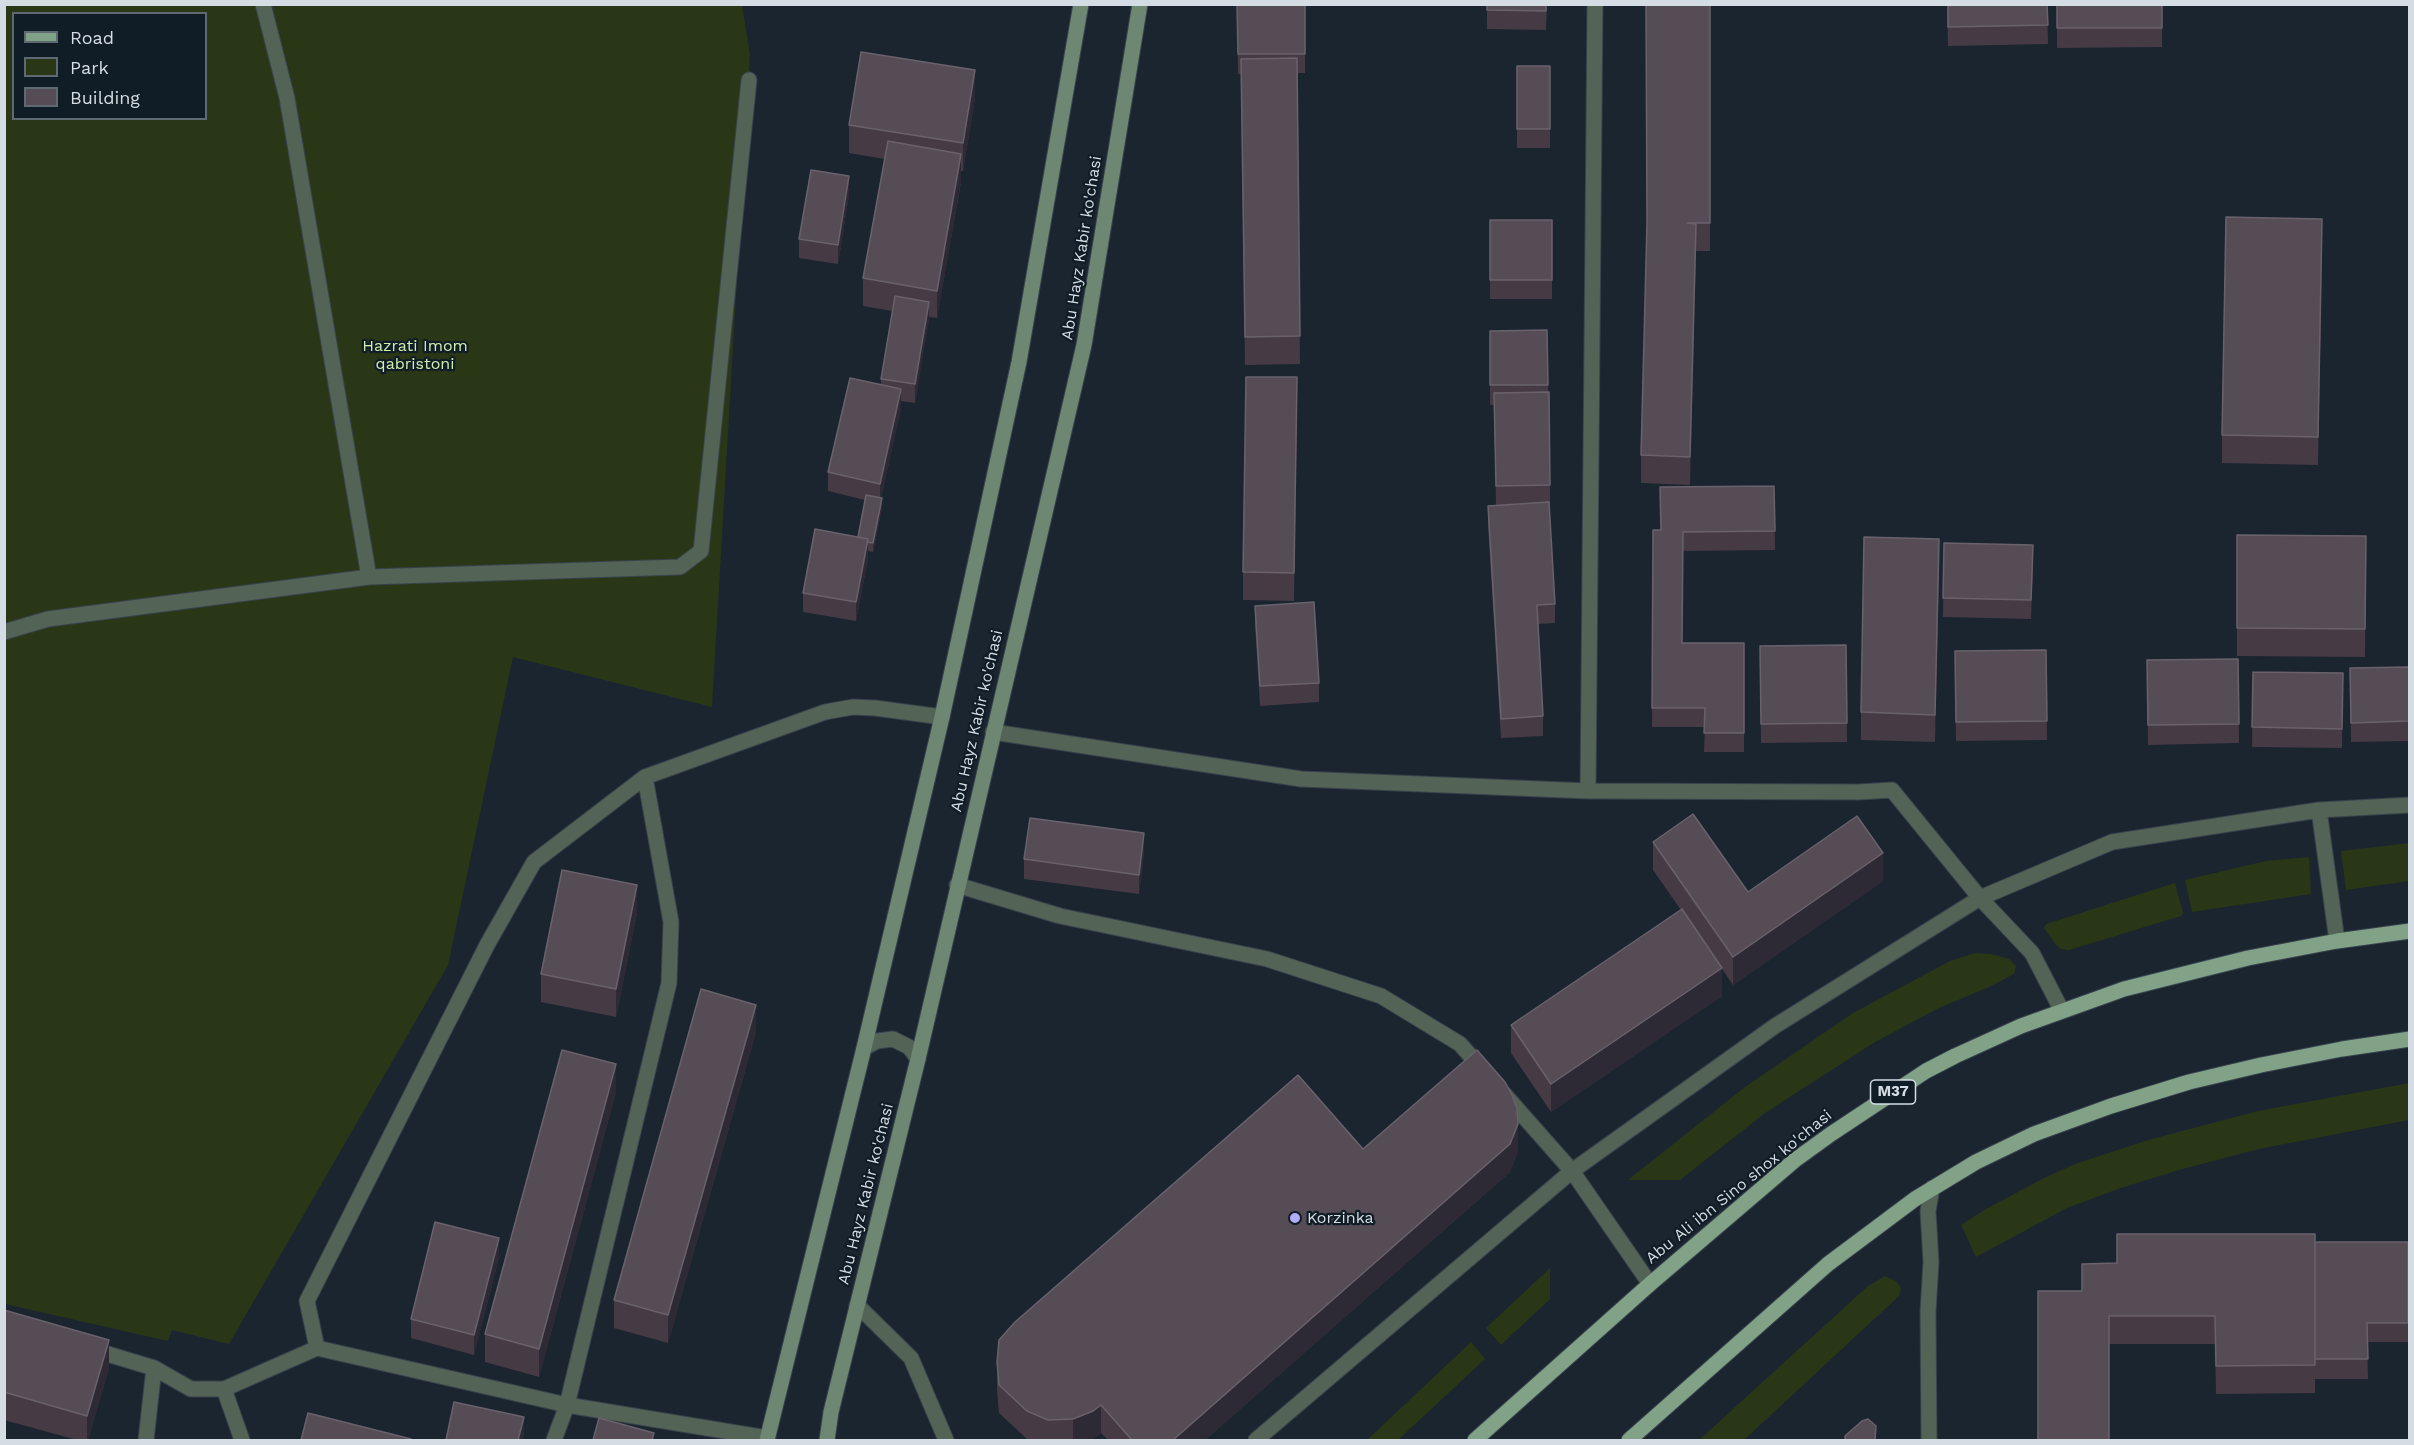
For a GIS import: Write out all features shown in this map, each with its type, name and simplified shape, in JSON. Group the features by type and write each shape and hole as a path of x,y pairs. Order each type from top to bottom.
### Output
{"main road":[{"path":"767,1440 864,1047 942,717 1019,362 1081,4"},
{"name":"Abu Hayz Kabir ko'chasi","path":"827,1440 831,1412 918,1059 1084,345 1140,4"},
{"name":"Abu Ali ibn Sino shox ko'chasi","path":"1475,1440 1650,1284 1795,1160 1891,1093 1955,1056 2062,1011 2124,989 2248,958 2337,941 2409,931"},
{"path":"1629,1440 1828,1264 1874,1228 1932,1188 1976,1162 2024,1139 2111,1106 2189,1082 2261,1065 2409,1039"}],"street":[{"path":"263,4 287,98 369,577"},
{"path":"1588,791 1595,4"},
{"path":"4,632 48,619 369,577 680,567 701,551 749,80"},
{"path":"317,1348 307,1300 487,945 534,862 645,777 825,712 853,707 942,717"},
{"path":"993,732 1301,779 1588,791 1859,792 1892,790 1980,898 2032,953 2062,1011"},
{"path":"554,1440 567,1405 669,982 671,922 645,777"},
{"path":"1256,1440 1572,1171 1775,1026 1980,898 2112,842 2319,810 2409,805"},
{"path":"2319,810 2337,941"},
{"path":"957,885 1060,916 1268,959 1382,996 1460,1044 1572,1171 1650,1284"},
{"path":"864,1047 877,1041 893,1039 909,1047 918,1059"},
{"path":"1929,1440 1928,1311 1931,1262 1928,1211 1932,1188"},
{"path":"857,1305 911,1358 946,1440"},
{"path":"73,1344 154,1368 190,1389 224,1389 317,1348 567,1405 767,1440"},
{"path":"146,1440 154,1368"},
{"path":"224,1389 242,1440"}],"green space":[{"name":"Hazrati Imom qabristoni","path":"5,5 742,5 750,55 712,707 513,657 448,965 229,1344 172,1330 168,1341 5,1304"},
{"path":"2409,843 2409,881 2346,890 2341,851"},
{"path":"2309,857 2311,894 2192,912 2185,880 2266,861"},
{"path":"2175,883 2183,913 2181,916 2069,950 2061,949 2055,944 2044,928 2046,924"},
{"path":"1975,953 1992,954 2009,959 2016,966 2014,974 1939,1008 1875,1042 1765,1113 1680,1180 1628,1180 1745,1087 1853,1013 1950,961"},
{"path":"2409,1083 2409,1120 2259,1149 2121,1188 2067,1208 1976,1257 1961,1225 2044,1178 2075,1164 2148,1140 2258,1111"},
{"path":"1550,1268 1550,1299 1501,1345 1486,1328"},
{"path":"1885,1276 1896,1281 1901,1288 1899,1296 1744,1440 1699,1440 1868,1286"},
{"path":"1471,1342 1485,1359 1398,1440 1367,1440"}],"building":[{"path":"1237,4 1305,4 1305,54 1238,54"},
{"path":"1487,4 1546,4 1546,11 1487,10"},
{"path":"1646,4 1710,4 1710,223 1687,223 1696,224 1690,457 1641,455 1647,223"},
{"path":"1948,4 2047,4 2048,25 1948,27"},
{"path":"2057,4 2162,4 2162,28 2057,28"},
{"path":"861,52 975,70 963,143 849,125"},
{"path":"1297,58 1300,336 1245,337 1241,59"},
{"path":"1517,66 1550,66 1550,129 1517,129"},
{"path":"888,141 961,154 937,291 863,278"},
{"path":"811,170 849,176 838,245 799,239"},
{"path":"2226,217 2322,219 2318,437 2222,435"},
{"path":"1490,220 1552,220 1552,280 1490,280"},
{"path":"895,296 929,302 915,384 881,379"},
{"path":"1547,330 1548,385 1490,385 1490,331"},
{"path":"1246,377 1297,377 1294,573 1243,572"},
{"path":"850,378 901,389 880,484 828,472"},
{"path":"1549,392 1550,485 1496,486 1494,393"},
{"path":"1774,486 1775,531 1683,532 1682,643 1744,643 1744,733 1704,733 1705,708 1652,708 1653,530 1661,530 1660,487"},
{"path":"866,495 882,498 873,543 867,542 868,539 858,537"},
{"path":"1549,502 1555,604 1537,605 1543,716 1501,719 1488,506"},
{"path":"815,529 868,539 856,602 803,593"},
{"path":"2237,535 2366,536 2365,629 2237,628"},
{"path":"1864,537 1939,539 1935,715 1861,712"},
{"path":"1944,543 2033,545 2031,600 1943,598"},
{"path":"1314,602 1319,683 1260,686 1255,606"},
{"path":"1846,645 1847,723 1761,724 1760,646"},
{"path":"2046,650 2047,721 1956,722 1955,651"},
{"path":"2238,659 2239,724 2148,725 2147,660"},
{"path":"2409,667 2409,721 2351,723 2350,668"},
{"path":"2253,672 2343,673 2342,729 2252,727"},
{"path":"1693,814 1748,892 1857,816 1883,853 1733,957 1653,842"},
{"path":"1030,818 1144,833 1139,875 1024,859"},
{"path":"562,870 637,885 616,989 541,974"},
{"path":"1682,909 1722,968 1551,1084 1511,1025"},
{"path":"701,989 756,1005 668,1315 614,1300"},
{"path":"562,1050 616,1064 539,1349 485,1334"},
{"path":"1477,1050 1505,1082 1517,1108 1518,1124 1510,1144 1173,1440 1132,1440 1101,1405 1073,1419 1048,1420 1027,1411 999,1385 997,1362 999,1340 1015,1322 1298,1075 1363,1149"},
{"path":"435,1222 499,1238 474,1335 411,1319"},
{"path":"2117,1234 2315,1234 2315,1365 2216,1366 2215,1316 2109,1316 2109,1440 2038,1440 2038,1291 2082,1291 2082,1264 2117,1263"},
{"path":"2315,1242 2408,1242 2408,1323 2367,1323 2368,1359 2315,1359"},
{"path":"4,1310 109,1340 87,1416 4,1392"},
{"path":"454,1402 524,1417 518,1440 446,1440"},
{"path":"308,1413 411,1439 411,1440 301,1440"},
{"path":"599,1418 654,1433 652,1440 593,1440"},
{"path":"1868,1419 1876,1426 1875,1440 1845,1440 1845,1436 1862,1421"}],"place":[{"name":"Korzinka","path":"1295,1218"}]}
